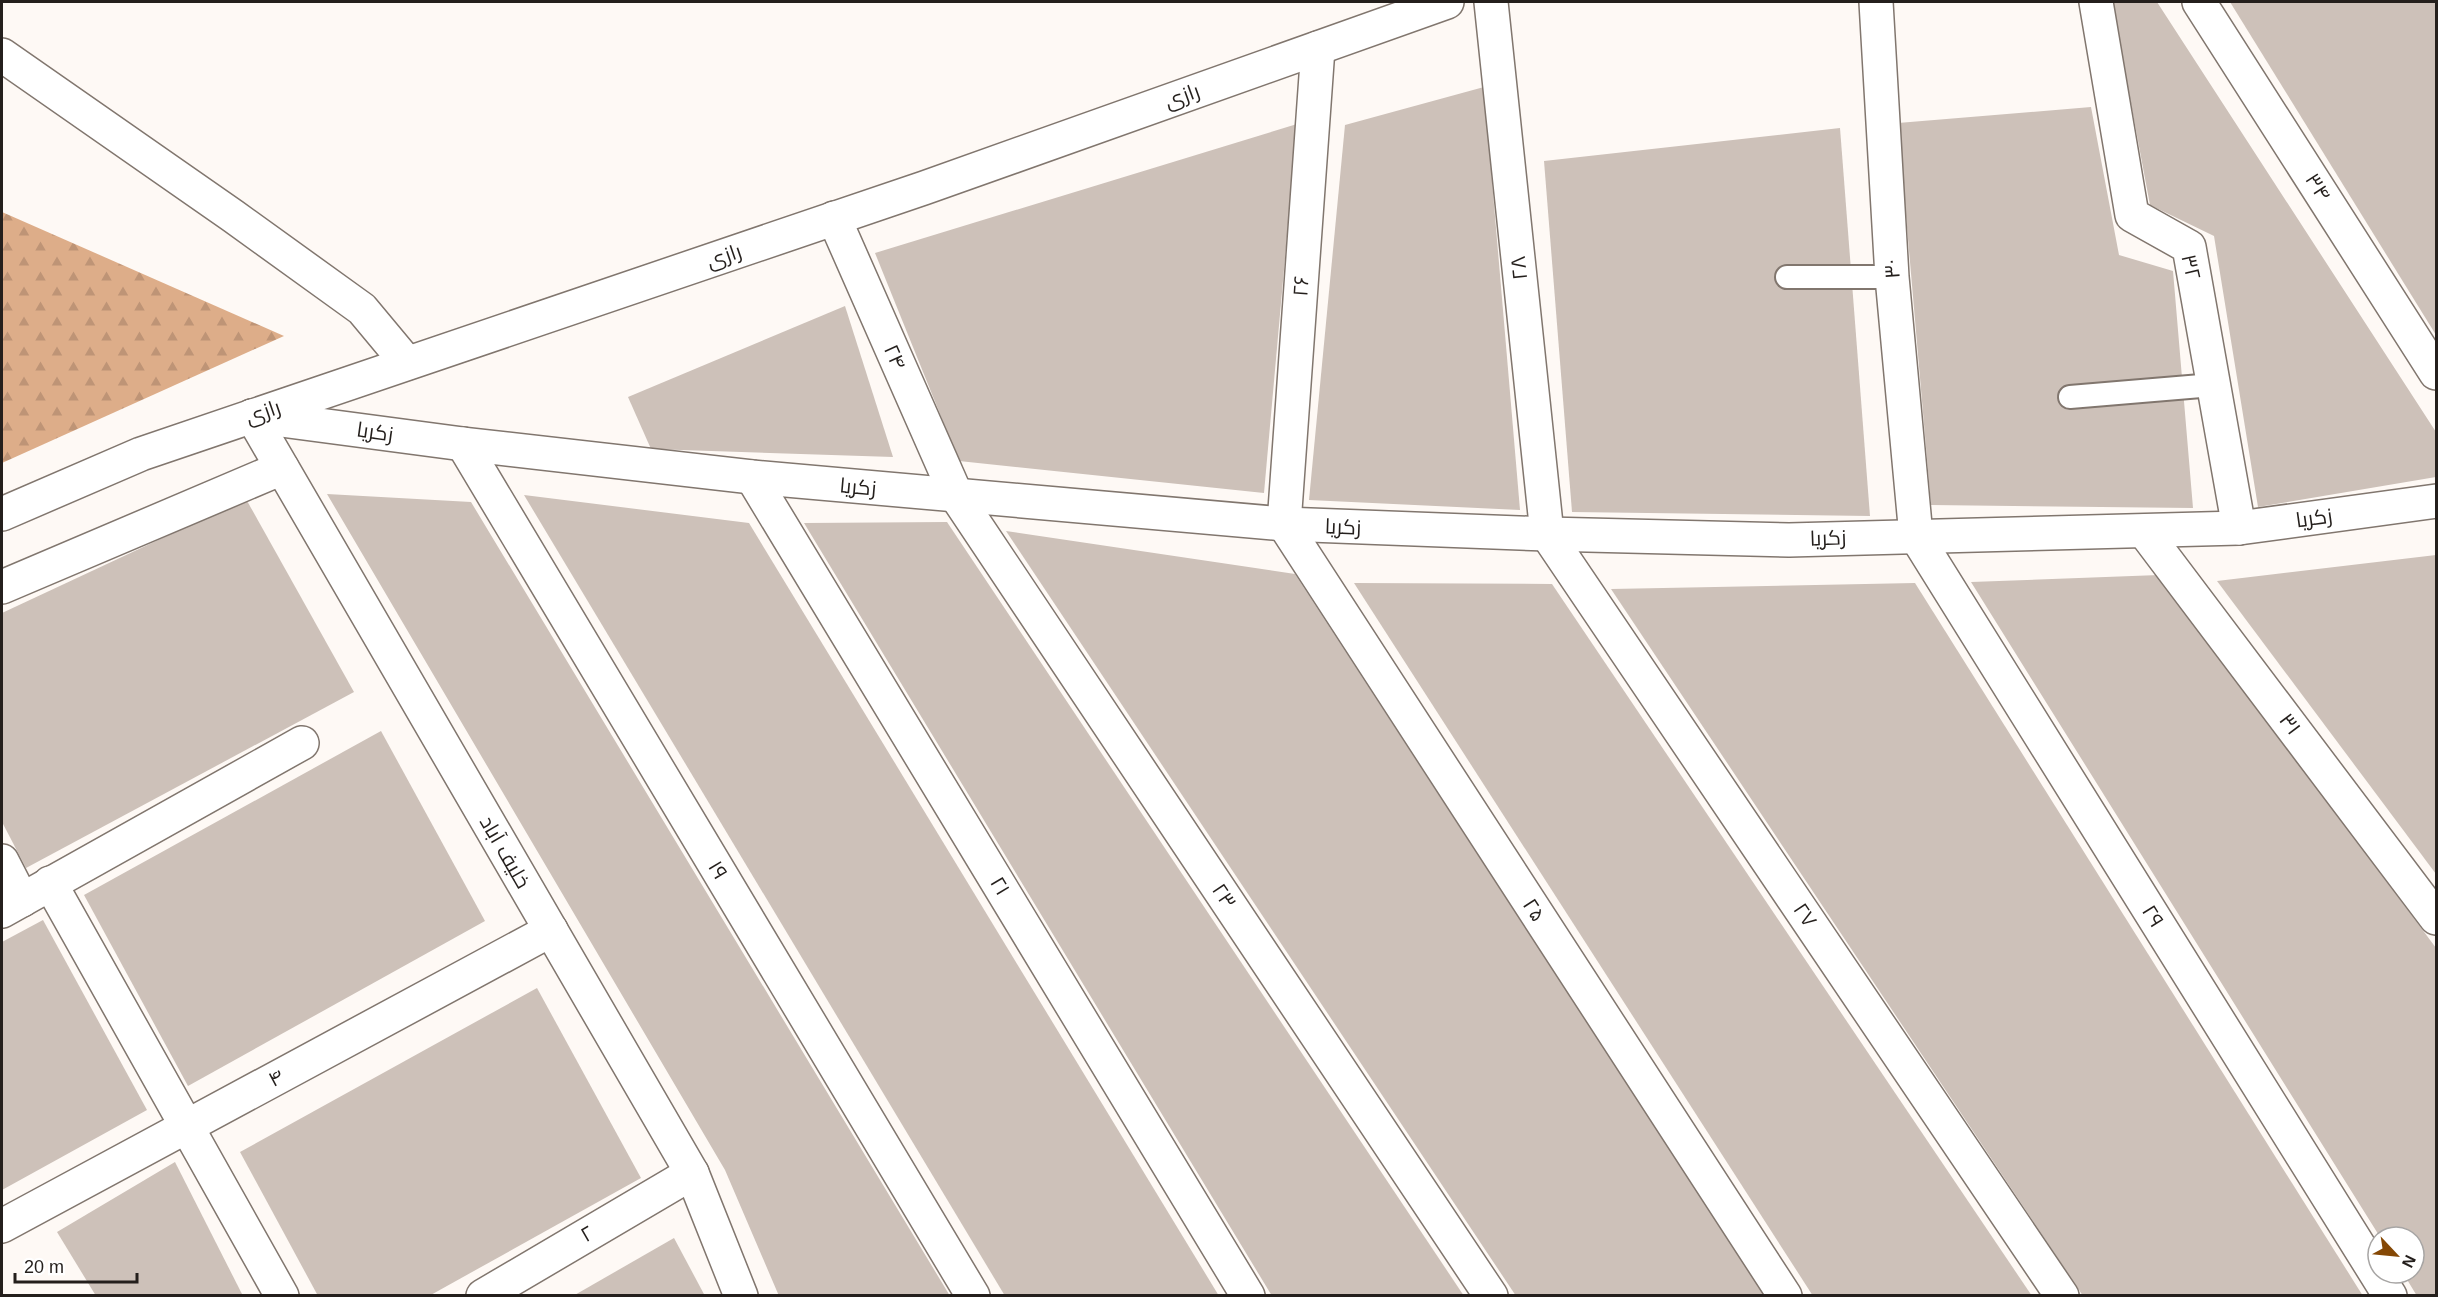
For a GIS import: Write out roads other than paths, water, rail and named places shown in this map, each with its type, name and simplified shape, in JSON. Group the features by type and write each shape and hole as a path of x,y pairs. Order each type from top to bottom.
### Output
{"street":[{"name":"رازی","path":"2,514 141,454 834,218 1447,2"},
{"name":"۲۸","path":"1491,2 1547,534"},
{"name":"۳۰","path":"1876,2 1892,277 1916,536"},
{"name":"۳۲","path":"2096,2 2132,215 2189,247 2239,528"},
{"name":"۳۴","path":"2199,2 2436,373"},
{"name":"۲۶","path":"1284,524 1317,48"},
{"path":"2,56 233,216 362,309 407,363"},
{"name":"۲۴","path":"834,218 957,497"},
{"name":"زکریا","path":"252,416 463,444 752,477 957,497 1284,524 1789,540 2239,528 2436,501"},
{"name":"خلیف آباد","path":"252,416 692,1173 741,1296"},
{"name":"۱۹","path":"463,444 973,1296"},
{"path":"2,587 282,468"},
{"name":"۲۱","path":"752,477 1248,1296"},
{"name":"۲۳","path":"957,497 1491,1296"},
{"name":"۲۵","path":"1284,524 1785,1296"},
{"name":"۳۱","path":"2144,531 2436,918"},
{"name":"۲۷","path":"1547,534 2062,1296"},
{"name":"۲۹","path":"1916,536 2390,1296"},
{"path":"2,861 12,906 303,743"},
{"path":"50,883 282,1296"},
{"name":"۴","path":"2,1226 551,930"},
{"name":"۲","path":"483,1296 692,1173"}],"lane":[{"path":"1787,277 1892,277"},
{"path":"2070,397 2213,385"}]}
